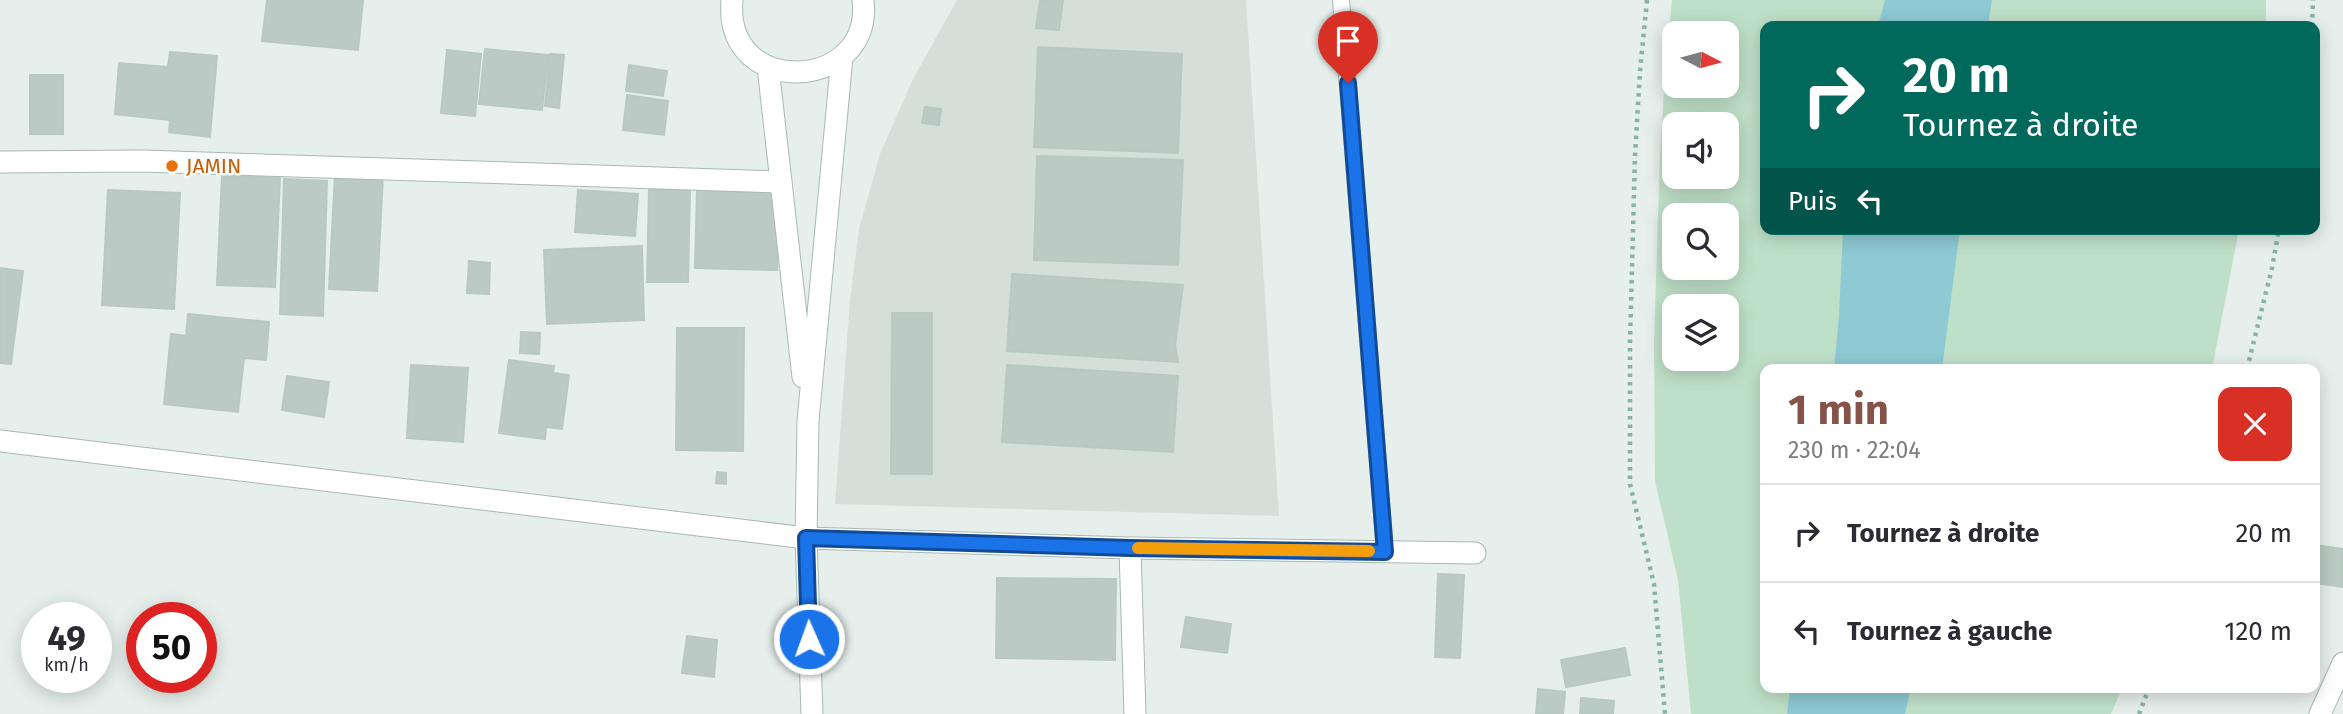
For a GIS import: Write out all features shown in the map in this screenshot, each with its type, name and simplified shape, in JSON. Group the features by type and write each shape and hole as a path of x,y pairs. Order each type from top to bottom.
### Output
{"street":[{"path":"712,0 731,8 736,36 750,54 768,67 793,74 819,71 842,57 858,36 868,4"},
{"path":"812,714 806,538 808,421 842,57"},
{"path":"768,67 808,421"},
{"path":"0,162 143,161 781,182"},
{"path":"0,441 806,538 1130,548 1475,553"},
{"path":"1130,548 1135,714"},
{"path":"2320,714 2343,663"}],"lane":[{"path":"1341,0 1385,552"}],"path":[{"path":"1647,0 1635,156 1630,342 1630,484 1654,584 1665,714"},
{"path":"2312,21 2313,0"},
{"path":"2248,364 2278,235"},
{"path":"2139,714 2147,693"}],"shaded area":[{"path":"957,0 1246,0 1279,516 835,504 850,300 859,229 880,154 913,79"}],"green space":[{"path":"1672,0 2266,0 2266,21 1760,21 1760,235 2238,235 2213,364 1760,364 1760,693 2120,693 2111,714 1691,714 1678,580 1655,481 1654,342 1662,123 1662,189 1739,189 1739,112 1663,112 1663,98 1740,98 1740,21 1670,21"}],"water":[{"path":"1885,0 1992,0 1989,21 1879,21"},
{"path":"1843,235 1959,235 1943,364 1834,364"},
{"path":"1789,693 1910,693 1905,714 1787,714"}],"building":[{"path":"267,0 363,0 358,50 262,41"},
{"path":"1040,0 1063,0 1059,30 1036,28"},
{"path":"1038,47 1182,54 1178,153 1034,147"},
{"path":"485,49 548,55 542,110 479,104"},
{"path":"447,50 481,54 475,116 441,113"},
{"path":"170,52 217,56 210,137 169,132 170,120 115,114 119,63 168,67"},
{"path":"550,54 564,55 559,108 545,106"},
{"path":"629,65 667,71 663,96 626,91"},
{"path":"30,75 63,75 63,134 30,134"},
{"path":"627,95 668,101 664,135 623,130"},
{"path":"925,107 941,109 939,125 922,123"},
{"path":"1037,156 1183,160 1178,265 1034,260"},
{"path":"335,174 383,176 377,291 329,289"},
{"path":"222,176 280,178 275,287 217,285"},
{"path":"284,179 327,181 323,316 280,314"},
{"path":"108,190 180,193 174,309 102,305"},
{"path":"578,190 638,194 635,236 575,232"},
{"path":"649,190 690,190 688,282 647,282"},
{"path":"697,190 778,192 777,270 695,268"},
{"path":"642,246 644,320 547,324 544,250"},
{"path":"469,261 490,263 489,294 467,293"},
{"path":"0,268 23,271 11,364 0,363"},
{"path":"1012,274 1183,285 1175,345 1178,362 1007,351"},
{"path":"892,313 932,313 932,474 891,474"},
{"path":"188,314 269,322 266,360 244,358 238,412 164,404 171,334 186,336"},
{"path":"677,328 744,328 743,451 676,450"},
{"path":"521,332 540,333 539,354 520,353"},
{"path":"509,360 554,366 553,373 569,375 562,429 546,427 545,439 499,433"},
{"path":"411,365 468,368 463,442 407,438"},
{"path":"1007,365 1178,376 1173,452 1002,442"},
{"path":"287,376 329,382 324,417 282,410"},
{"path":"717,472 726,473 726,484 716,483"},
{"path":"2320,546 2343,549 2343,587 2320,584"},
{"path":"1438,574 1464,575 1460,658 1435,657"},
{"path":"997,578 1116,579 1115,660 996,658"},
{"path":"1186,617 1231,624 1227,653 1181,647"},
{"path":"687,636 717,640 714,677 682,673"},
{"path":"1625,648 1630,675 1566,687 1561,660"},
{"path":"1538,689 1565,692 1563,714 1536,714"},
{"path":"1581,698 1614,701 1613,714 1580,714"}],"slow traffic":[{"path":"1138,548 1369,551"}],"place":[{"name":"JAMIN","path":"172,166"}],"route":[{"path":"809,639 806,538 1130,548 1385,552 1348,83"}]}
